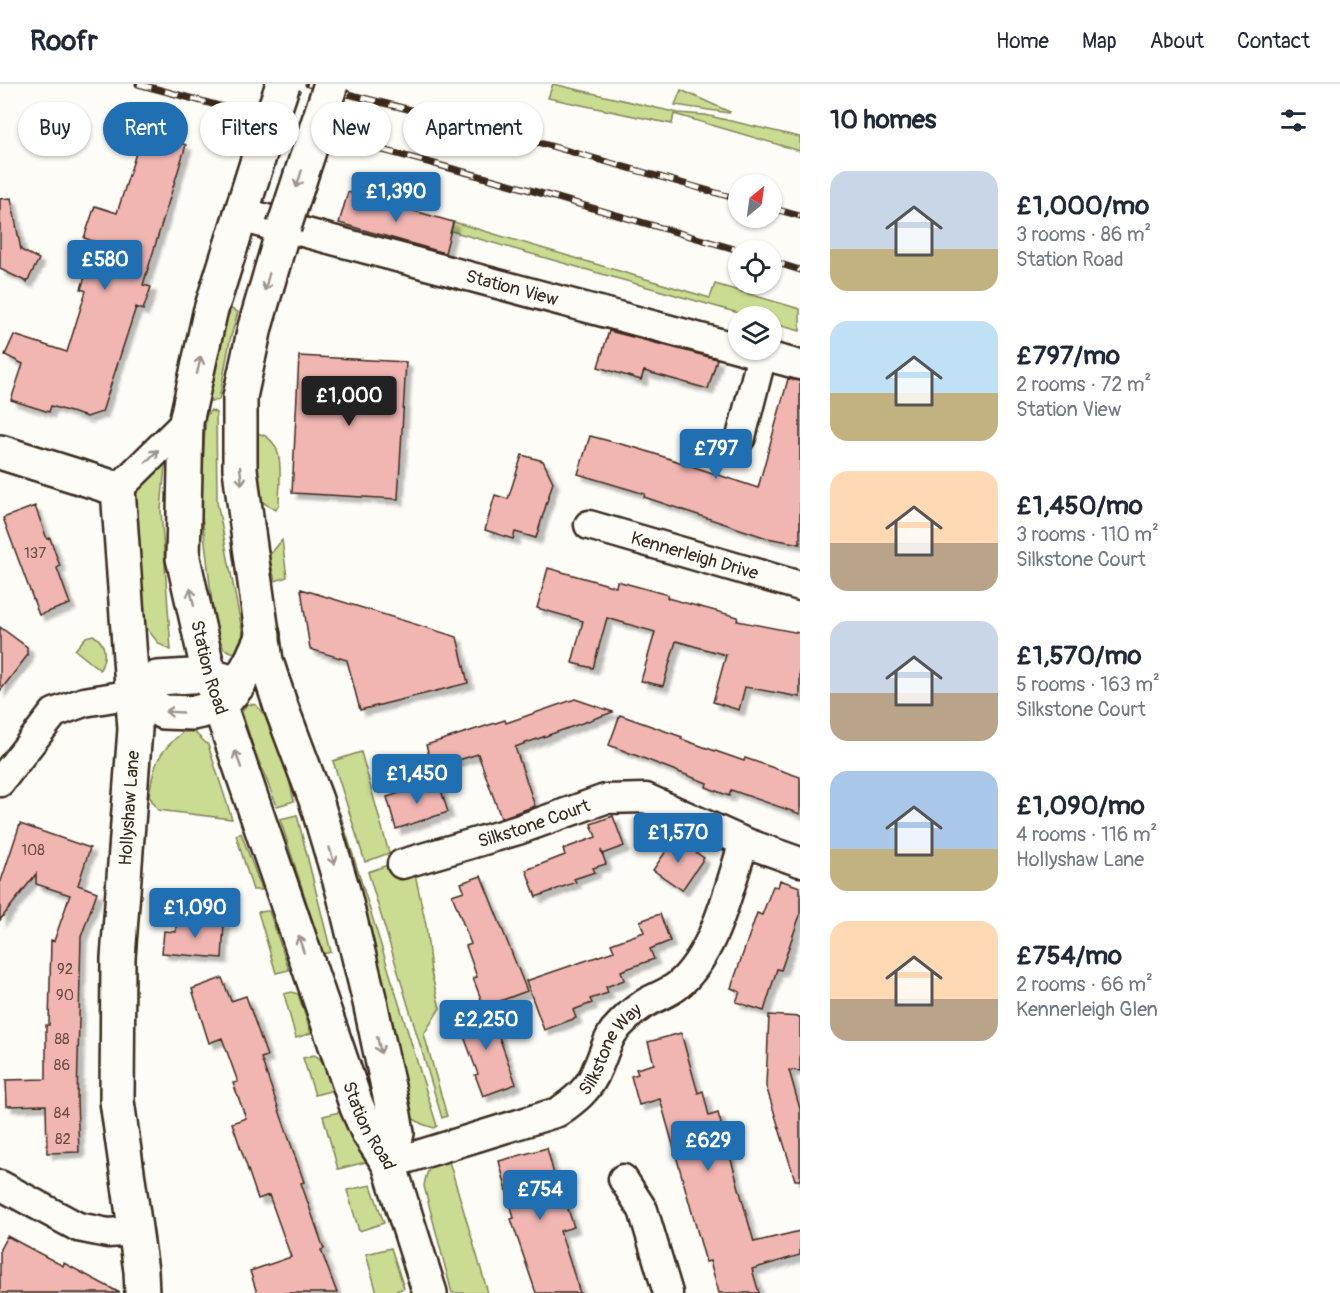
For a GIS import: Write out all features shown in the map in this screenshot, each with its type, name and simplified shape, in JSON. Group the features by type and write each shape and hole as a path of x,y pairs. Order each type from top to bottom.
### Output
{"main road":[{"name":"Station Road","path":"283,84 210,313 186,422 183,558 222,689 357,1107 368,1132 389,1164"},
{"name":"Station Road","path":"332,84 284,226 255,327 240,397 240,469 266,661 316,800 343,891 370,1002 397,1133 389,1164"},
{"path":"241,214 284,226"},
{"path":"0,452 118,489"},
{"name":"Hollyshaw Lane","path":"118,489 135,729 118,958 117,1101 141,1271 142,1293"},
{"path":"222,689 252,659 262,635"},
{"path":"134,694 157,678 222,689 281,707"},
{"path":"389,1164 430,1293"}],"street":[{"name":"Station View","path":"284,226 728,346"},
{"path":"741,436 746,360"},
{"name":"Station View","path":"781,360 800,365"},
{"path":"118,489 186,422"},
{"name":"Kennerleigh Drive","path":"589,525 800,586"},
{"path":"0,783 54,713 84,702 134,694"},
{"name":"Silkstone Court","path":"402,864 518,830 605,799 646,798 744,842 800,862"},
{"name":"Silkstone Way","path":"389,1164 558,1112 573,1102 592,1080 612,1035 625,1018 641,1005 661,997 678,985 704,954 744,842"},
{"path":"623,1179 643,1210 668,1293"},
{"path":"0,1185 78,1227 108,1233 135,1231"}],"green space":[{"path":"553,84 678,113 705,115 800,137 800,151 674,114 672,124 548,98"},
{"path":"681,90 730,112 675,105"},
{"path":"454,222 710,298 715,284 728,288 728,294 749,294 800,309 800,331 782,326 782,306 728,306 728,310 451,231"},
{"path":"229,308 238,312 230,340 219,400 211,402 209,399 219,345"},
{"path":"211,410 216,413 217,502 243,635 242,646 234,653 224,649 215,629 200,498 206,416"},
{"path":"254,434 267,437 278,452 280,483 279,504 276,510 262,502 257,494"},
{"path":"165,465 161,510 171,650 159,644 145,626 132,513 136,490 146,474"},
{"path":"282,540 287,577 275,581 269,556"},
{"path":"93,635 101,642 104,651 100,670 75,650 86,637"},
{"path":"247,704 256,705 272,724 283,754 294,801 277,806 242,712"},
{"path":"183,732 194,732 208,745 232,819 158,810 149,796 158,760 167,746"},
{"path":"361,752 389,853 365,862 333,761"},
{"path":"331,805 340,813 437,1126 434,1128 404,1113"},
{"path":"297,815 331,952 323,954 280,819"},
{"path":"241,833 262,890 253,890 236,835"},
{"path":"396,862 415,874 426,925 431,972 440,1008 424,1034 447,1116 442,1118 368,872"},
{"path":"269,911 289,970 276,973 258,912"},
{"path":"292,992 298,994 311,1033 296,1038 284,994"},
{"path":"314,1055 324,1065 334,1090 315,1095 303,1058"},
{"path":"344,1111 366,1162 338,1169 323,1116"},
{"path":"446,1151 488,1293 452,1293 424,1186 431,1165"},
{"path":"371,1185 384,1223 359,1231 347,1190"},
{"path":"391,1248 404,1288 391,1293 377,1293 366,1254"}],"building":[{"path":"135,156 183,156 143,285 151,287 143,310 136,307 102,412 87,417 51,406 49,412 11,400 23,364 5,355 14,335 67,352 86,291 81,289 96,242 84,238 95,206 117,213"},
{"path":"348,192 453,222 445,253 339,223"},
{"path":"11,198 21,250 39,259 27,282 0,269 0,199"},
{"path":"609,331 717,359 708,389 644,371 641,380 598,367"},
{"path":"299,356 406,362 398,499 292,493"},
{"path":"788,379 800,381 800,544 767,538 644,497 645,494 578,474 590,436 640,449 758,488"},
{"path":"522,455 543,461 553,482 536,538 515,532 513,539 485,530 495,495 508,499"},
{"path":"35,506 60,566 57,568 70,604 39,615 3,518"},
{"path":"548,568 616,587 617,581 668,595 667,598 738,617 737,621 800,633 800,697 745,687 739,710 713,702 726,655 676,641 663,686 641,681 655,632 607,618 593,668 572,663 583,621 537,608"},
{"path":"301,589 457,637 468,683 360,710 347,660 310,649"},
{"path":"0,627 27,647 27,656 0,691"},
{"path":"575,699 613,712 515,747 535,806 501,818 478,754 433,768 426,745 505,720 506,723"},
{"path":"620,715 744,761 745,758 800,777 800,814 731,790 729,796 706,787 707,783 609,745"},
{"path":"438,781 448,812 396,829 387,797"},
{"path":"613,816 624,846 602,854 606,864 593,868 595,872 536,897 526,870 565,855 563,849 596,837 591,824"},
{"path":"20,824 90,848 78,885 97,892 81,937 77,1100 79,1152 47,1153 46,1105 7,1106 6,1080 46,1079 46,1025 49,1025 51,940 54,941 70,895 36,884 36,874 0,920 0,884"},
{"path":"675,838 704,858 682,890 653,870"},
{"path":"481,876 527,991 484,1007 473,978 477,977 466,946 471,944 452,895 464,891 461,883"},
{"path":"780,880 800,887 800,915 781,970 777,969 764,1011 736,1002 740,992 731,988 757,913 762,915 773,886 778,887"},
{"path":"660,914 670,941 650,949 654,959 621,971 624,980 606,987 608,993 590,999 592,1003 573,1010 576,1018 544,1030 526,981 614,951 611,944 644,932 640,921"},
{"path":"176,919 224,923 222,958 162,953 164,931 176,932"},
{"path":"222,978 231,1001 246,996 267,1056 261,1058 304,1182 301,1183 324,1249 321,1250 337,1293 257,1293 250,1271 291,1257 269,1195 258,1199 232,1123 246,1118 233,1083 238,1082 222,1038 209,1043 192,989"},
{"path":"488,1006 516,1084 483,1096 475,1075 478,1074 457,1018"},
{"path":"769,1015 800,1017 800,1071 789,1070 800,1109 800,1180 795,1180 766,1086"},
{"path":"681,1033 698,1093 703,1091 709,1116 718,1113 754,1242 800,1231 800,1255 752,1269 759,1293 719,1293 710,1261 706,1262 660,1099 639,1105 631,1076 638,1074 636,1069 654,1064 648,1042"},
{"path":"547,1148 557,1186 560,1185 574,1227 560,1231 580,1293 536,1293 511,1219 514,1218 499,1161"},
{"path":"7,1236 120,1293 0,1293 0,1249"}],"railway":[{"path":"138,84 509,184 728,247"},
{"path":"308,84 519,137 728,196"},
{"path":"782,211 800,216"},
{"path":"782,264 800,270"}]}
